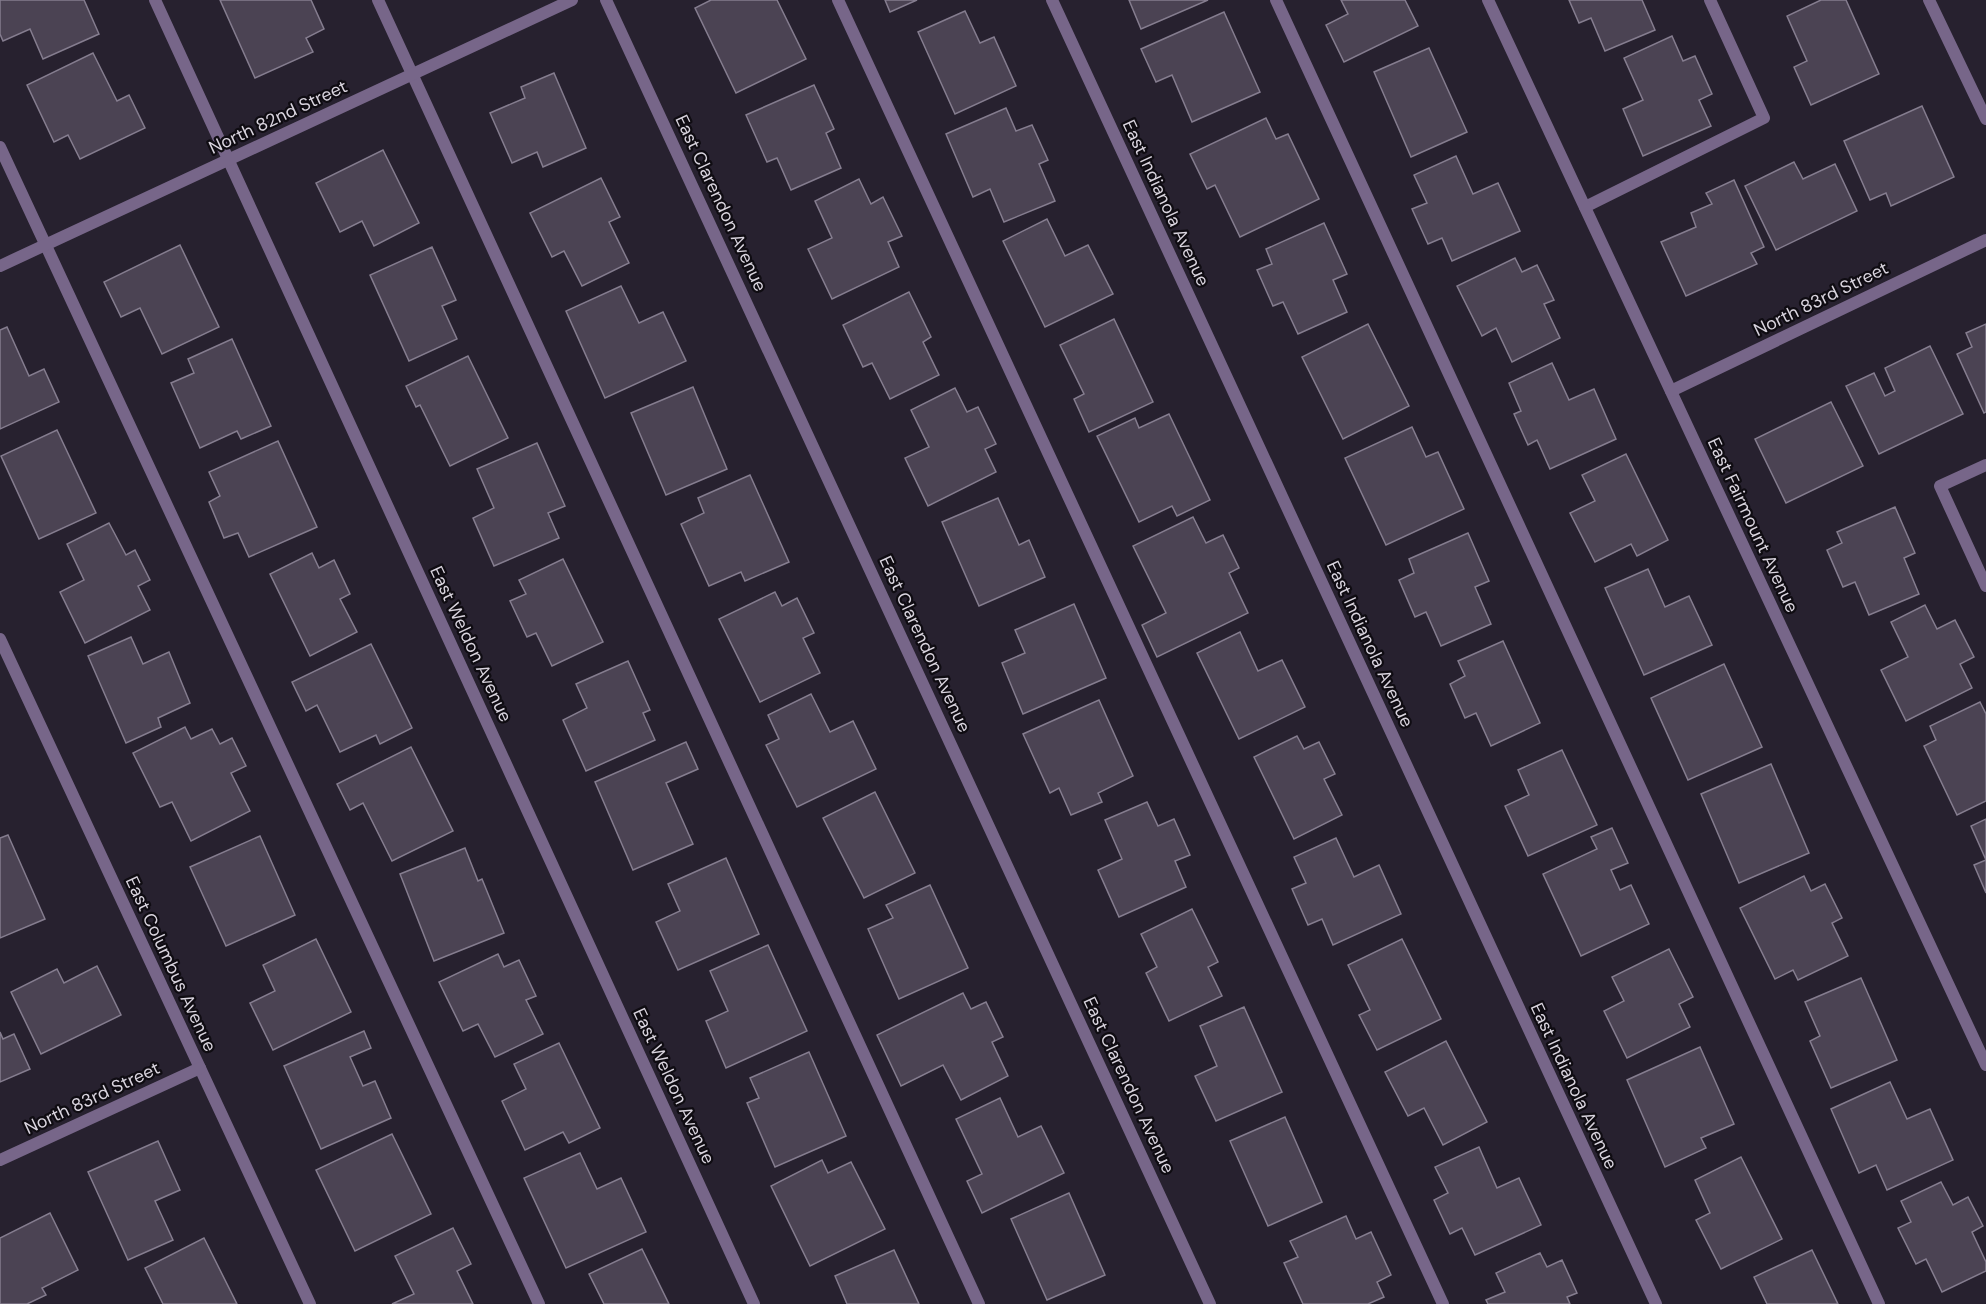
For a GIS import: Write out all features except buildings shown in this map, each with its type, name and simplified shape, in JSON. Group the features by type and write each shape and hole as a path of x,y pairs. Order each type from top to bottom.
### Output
{"street":[{"name":"East Weldon Avenue","path":"155,0 754,1304"},
{"path":"378,0 979,1304"},
{"name":"North 82nd Street","path":"0,266 572,0"},
{"name":"East Clarendon Avenue","path":"606,0 1210,1304"},
{"path":"838,0 1443,1304"},
{"name":"East Indianola Avenue","path":"1052,0 1656,1304"},
{"path":"1276,0 1880,1304"},
{"name":"East Fairmount Avenue","path":"1488,0 1986,1065"},
{"path":"1585,207 1764,118 1710,0"},
{"path":"1929,0 1986,119"},
{"path":"0,147 539,1304"},
{"name":"North 83rd Street","path":"1671,391 1986,240"},
{"path":"1986,465 1940,486 1986,586"},
{"name":"East Columbus Avenue","path":"0,639 310,1304"},
{"name":"North 83rd Street","path":"0,1160 200,1068"}]}
